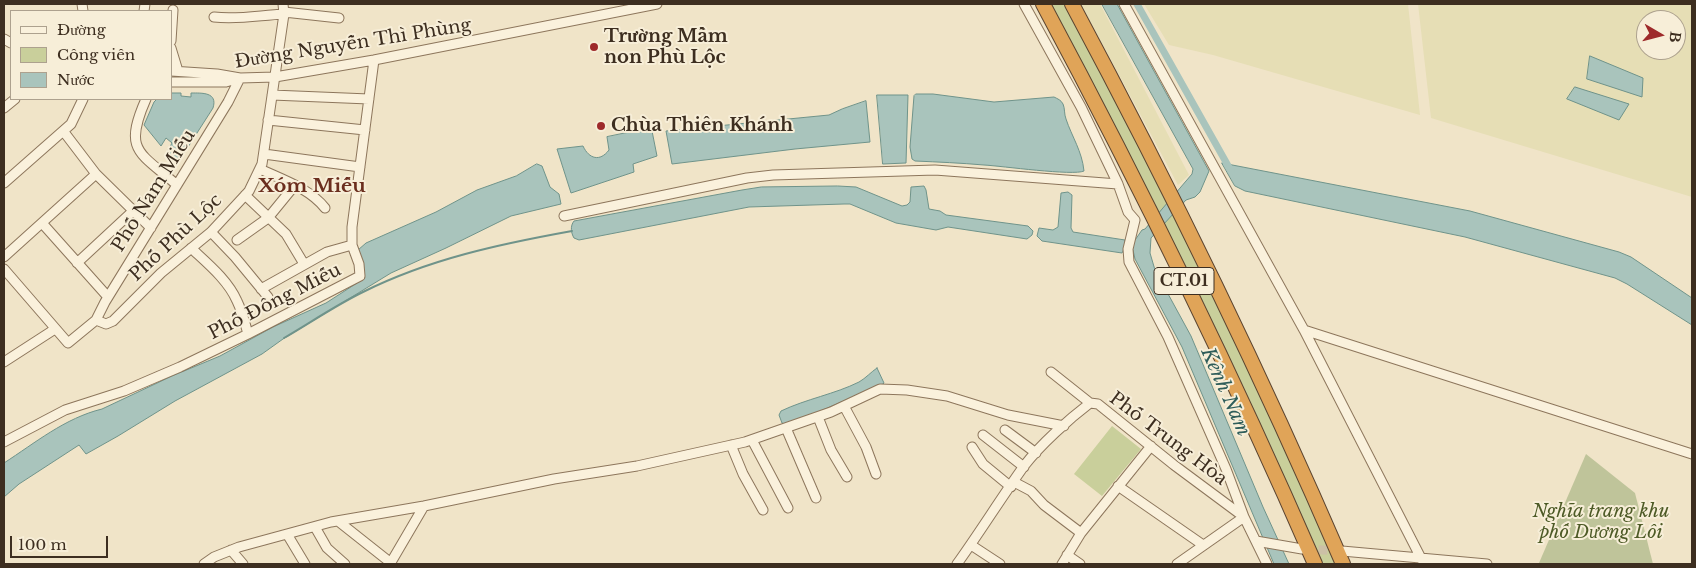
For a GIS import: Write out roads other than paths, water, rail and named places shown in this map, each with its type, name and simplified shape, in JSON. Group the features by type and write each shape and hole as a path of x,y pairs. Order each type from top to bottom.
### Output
{"highway":[{"name":"CT.01","path":"1043,4 1153,216 1228,372 1315,564"},
{"name":"CT.01","path":"1072,4 1176,204 1240,334 1343,558"}],"street":[{"name":"Đường Nguyễn Thì Phùng","path":"172,82 226,82 240,78 274,77 374,60 657,4"},
{"path":"1024,4 1081,107 1118,184 1128,212 1135,221 1128,250 1129,262 1168,338 1226,469 1244,517 1177,564"},
{"path":"1124,4 1304,330 1422,562"},
{"path":"172,26 173,10"},
{"path":"214,17 240,18 284,10 339,18"},
{"name":"Phố Phù Lộc","path":"55,329 68,343 96,320 106,324 113,321 161,273 211,232 249,191 260,169 264,154 284,10"},
{"path":"172,56 174,71 240,78"},
{"name":"Phố Đông Miếu","path":"4,442 65,410 124,391 248,334 358,278 360,269 352,245 353,216 374,60"},
{"name":"Phố Nam Miếu","path":"96,320 108,297 228,102 240,78"},
{"path":"272,95 369,99"},
{"path":"4,183 64,132 71,124 83,100"},
{"path":"146,100 137,119 134,142 139,152 177,185"},
{"path":"268,120 365,130"},
{"path":"64,132 96,174 150,228"},
{"path":"264,154 360,167"},
{"path":"260,169 295,185 318,199 325,208"},
{"path":"564,216 747,178 773,175 935,170 1118,184"},
{"path":"4,257 96,174"},
{"path":"238,240 268,218 295,185"},
{"path":"245,195 286,234 304,264"},
{"path":"77,262 133,212"},
{"path":"42,223 108,297"},
{"path":"211,232 235,257 268,297"},
{"path":"261,289 326,252 352,245"},
{"path":"191,248 212,267 232,292 238,302 248,334"},
{"path":"4,269 55,329 4,362"},
{"path":"1304,330 1692,454"},
{"path":"1051,372 1090,403"},
{"path":"204,564 214,557 231,550 338,521 424,506 554,479 637,466 752,440 818,417 880,389 907,390 947,396 1008,415 1064,426"},
{"name":"Phố Trung Hòa","path":"960,564 1024,467 1036,453 1090,403 1098,404 1244,517 1266,561"},
{"path":"844,406 866,447 876,474"},
{"path":"818,417 831,450 847,477"},
{"path":"786,428 816,498"},
{"path":"1005,430 1036,453"},
{"path":"983,435 1024,467"},
{"path":"752,440 788,508"},
{"path":"731,445 748,483 763,510"},
{"path":"1062,564 1081,532 1151,446"},
{"path":"972,447 983,464 1012,485 1031,491 1044,505 1081,532"},
{"path":"1118,486 1203,545"},
{"path":"338,521 391,563 424,506"},
{"path":"315,527 327,548 346,564"},
{"path":"288,534 305,564"},
{"path":"1256,541 1298,549"},
{"path":"971,545 1000,564"},
{"path":"231,550 243,564"},
{"path":"1067,555 1080,564"},
{"path":"1343,558 1486,564"},
{"path":"1255,564 1266,561"}],"water":[{"name":"Kênh Nam","path":"1102,4 1117,4 1209,171 1200,192 1195,197 1186,200 1151,238 1150,253 1155,270 1191,336 1289,564 1274,564 1182,347 1135,259 1133,250 1124,249 1122,253 1042,241 1037,236 1039,228 1053,230 1058,227 1061,193 1068,192 1072,195 1071,228 1073,232 1125,240 1125,244 1135,240 1192,174 1193,169"},
{"path":"1590,56 1643,78 1642,97 1587,79"},
{"path":"1575,87 1629,104 1619,120 1567,99"},
{"path":"172,93 181,93 181,96 191,97 191,93 208,94 213,99 213,108 181,158 173,159 167,152 172,143 166,138 161,146 144,125 156,100 172,100"},
{"path":"916,94 933,94 994,102 1054,97 1063,104 1065,117 1079,151 1084,171 1052,172 975,164 915,161 912,159 910,147 914,96"},
{"path":"877,95 908,95 906,163 883,164"},
{"path":"866,101 870,142 672,164 666,131 829,115"},
{"path":"645,129 652,131 657,156 633,164 634,172 571,193 557,149 583,146 588,154 598,157 606,154 609,150 607,137"},
{"path":"1222,163 1470,211 1619,252 1631,257 1692,298 1692,325 1615,278 1465,237 1245,191 1235,186"},
{"path":"537,164 542,166 550,187 559,194 561,204 511,216 391,273 283,339 262,354 175,401 86,454 79,445 19,484 4,497 4,463 51,432 75,418 102,409 220,356 273,327 326,303 357,283 360,278 358,250 366,243 436,212 477,190 516,176"},
{"path":"924,186 929,209 940,211 946,215 1028,226 1033,231 1032,235 1027,239 948,227 936,230 896,223 850,204 844,204 749,207 579,240 574,238 572,232 574,221 742,190 761,187 856,187 902,206 910,202 911,187"},
{"path":"877,368 883,384 788,425 782,423 779,415 781,411 850,386 862,380"}],"waterway":[{"path":"1137,4 1231,171"},
{"path":"284,338 353,297 413,270 492,247 572,231"}],"tunnel":[{"path":"1305,549 1342,551"}],"place":[{"name":"Trường Mầm non Phù Lộc","path":"594,47"},
{"name":"Chùa Thiên Khánh","path":"601,126"}],"district":[{"name":"Xóm Miếu","path":"312,187"}],"park label":[{"name":"Nghĩa trang khu phố Dương Lôi","path":"1601,522"}]}
